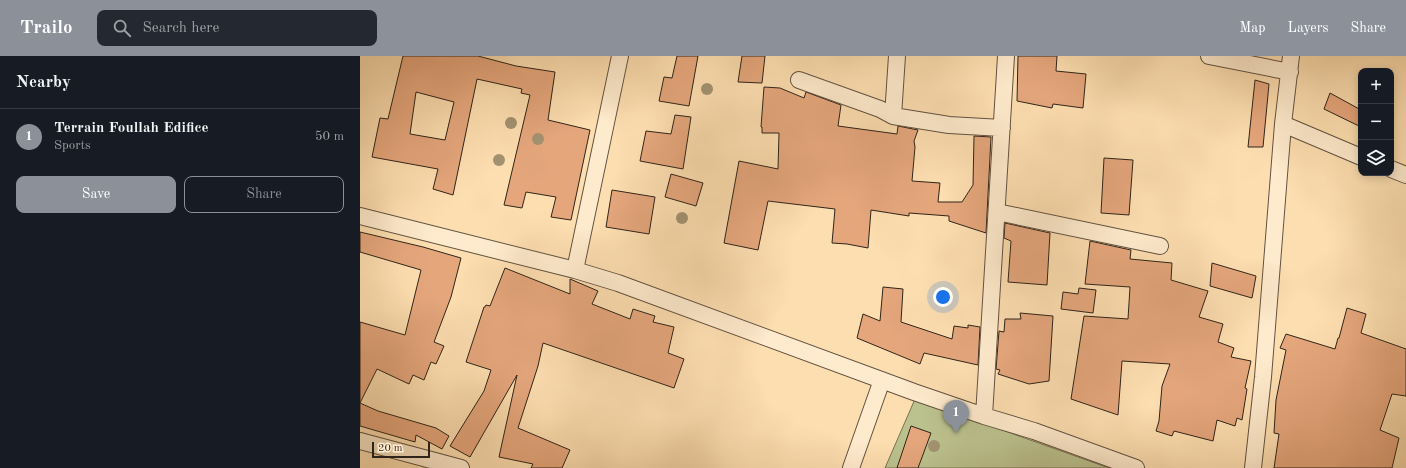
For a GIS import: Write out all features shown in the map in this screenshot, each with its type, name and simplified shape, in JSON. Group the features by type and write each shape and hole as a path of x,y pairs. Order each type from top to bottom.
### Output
{"street":[{"path":"575,270 620,56"},
{"path":"893,116 897,56"},
{"path":"984,416 1006,56"},
{"path":"1209,56 1290,64 1283,124 1263,377 1253,468"},
{"path":"799,80 880,109 893,116 949,125 1002,128"},
{"path":"1283,124 1358,156"},
{"path":"1394,170 1406,176"},
{"path":"997,212 1160,246"},
{"path":"360,216 575,270 618,283 882,380 984,416 1034,431 1136,468"},
{"path":"851,468 882,380"},
{"path":"360,441 461,468"}],"green space":[{"path":"915,399 1109,468 885,468"}],"building":[{"path":"403,56 478,56 516,66 555,72 548,120 590,130 571,220 551,217 556,197 526,192 522,208 504,205 530,95 521,93 522,89 477,79 453,195 433,189 438,169 372,157 380,118 388,119","holes":["416,92 454,102 445,140 410,134"]},
{"path":"677,56 698,56 689,106 659,101 664,77 672,78"},
{"path":"742,56 765,56 762,83 738,82"},
{"path":"1018,56 1057,56 1056,71 1086,74 1083,108 1053,104 1052,108 1017,101"},
{"path":"1255,80 1269,84 1263,147 1248,147"},
{"path":"764,87 780,88 804,98 806,92 841,105 838,126 897,134 898,126 918,130 914,141 915,147 912,181 940,183 938,202 962,202 973,185 974,136 991,137 986,233 949,221 949,216 909,213 909,216 871,210 868,248 832,243 835,209 768,201 758,250 724,243 739,161 778,169 779,133 762,133 761,127"},
{"path":"1330,93 1358,108 1358,126 1324,109"},
{"path":"675,115 691,117 683,169 640,161 646,131 671,134"},
{"path":"1104,158 1133,160 1129,215 1101,213"},
{"path":"671,174 703,183 696,206 665,197"},
{"path":"612,190 655,197 649,234 606,227"},
{"path":"1005,223 1050,233 1047,285 1008,282 1011,241 1004,238"},
{"path":"360,232 461,258 451,297 434,342 444,346 436,364 431,362 424,380 413,375 409,384 377,369 360,403 360,322 405,335 421,270 360,252"},
{"path":"1090,241 1131,250 1130,259 1172,263 1171,280 1208,291 1199,317 1223,324 1218,342 1234,348 1231,357 1251,361 1245,388 1247,389 1242,420 1237,418 1235,426 1217,420 1213,441 1174,431 1172,436 1156,431 1159,421 1162,386 1170,364 1122,361 1118,415 1071,399 1084,316 1128,319 1130,287 1085,284"},
{"path":"1212,263 1256,276 1252,298 1210,286"},
{"path":"505,268 570,294 570,279 598,291 592,304 630,319 633,309 655,316 653,322 674,327 668,353 684,359 674,388 543,343 538,366 518,428 570,450 562,468 531,468 533,464 499,457 517,375 470,457 450,446 484,391 491,370 466,362 484,307 486,305 490,306"},
{"path":"883,287 903,289 901,322 952,339 954,326 968,328 968,325 980,327 978,365 924,353 920,364 857,338 863,314 880,321"},
{"path":"1079,288 1096,290 1093,313 1061,309 1063,292 1078,294"},
{"path":"1347,308 1366,314 1361,333 1406,349 1406,396 1392,394 1380,430 1399,438 1392,468 1274,468 1279,434 1274,433 1276,400 1286,350 1280,348 1286,334 1335,349"},
{"path":"1020,313 1053,316 1049,381 1029,384 998,374 1000,370 996,369 999,331 1004,332 1005,319 1021,319"},
{"path":"360,403 378,411 436,428 449,436 442,449 416,435 415,442 360,426"},
{"path":"911,426 931,433 918,468 897,468"}],"place":[{"name":"Terrain Foullah Edifice","path":"956,433"}]}
